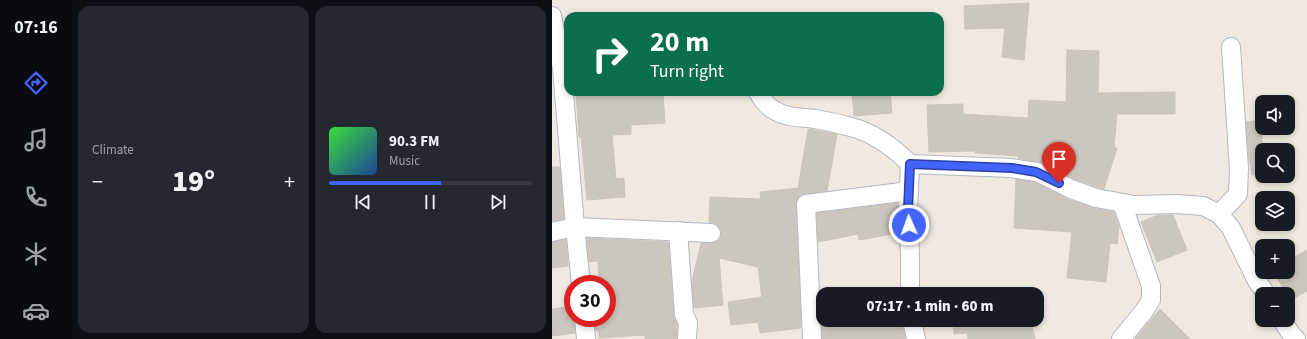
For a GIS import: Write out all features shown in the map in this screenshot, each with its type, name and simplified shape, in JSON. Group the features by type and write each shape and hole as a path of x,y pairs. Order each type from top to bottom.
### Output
{"street":[{"path":"552,16 561,69 580,275"},
{"path":"1219,214 1238,194 1239,169 1231,46"},
{"path":"760,96 772,110 786,116 816,119 844,125 871,134 900,154 910,164 1012,168 1036,172 1071,189 1096,198 1134,205 1177,204 1203,206 1219,214 1231,228 1261,287"},
{"path":"910,164 908,210 910,287"},
{"path":"812,339 806,204 909,191"},
{"path":"1121,339 1151,300 1151,286 1122,203"},
{"path":"552,232 575,227 711,233"},
{"path":"678,232 684,314 688,322 687,339"},
{"path":"585,327 586,339"},
{"path":"913,327 916,339"},
{"path":"1286,327 1296,339"}],"building":[{"path":"1029,3 1024,60 1002,57 1005,28 965,29 964,6"},
{"path":"1067,50 1099,51 1098,93 1175,92 1175,114 1117,114 1114,147 1117,148 1104,189 1075,179 1041,163 1018,158 1018,156 975,153 975,151 929,152 927,105 963,104 963,114 1028,118 1029,100 1066,102"},
{"path":"576,96 663,96 665,123 631,125 631,134 612,135 616,179 624,178 625,197 587,200 581,137 579,137"},
{"path":"852,96 890,96 892,113 854,116"},
{"path":"1255,121 1255,135 1262,135 1262,143 1255,143 1255,175 1252,175 1249,158 1246,122"},
{"path":"808,129 837,134 827,191 800,195 796,204 801,328 760,333 758,322 731,325 728,302 762,297 758,267 719,258 723,305 694,308 692,282 701,243 715,242 720,239 721,234 717,224 709,222 710,197 761,199 760,192 798,188"},
{"path":"552,167 560,167 564,219 552,221"},
{"path":"1016,179 1034,182 1067,199 1093,208 1114,212 1119,227 1117,244 1110,243 1106,282 1067,278 1072,232 1014,228"},
{"path":"897,203 898,233 859,240 858,234 818,242 817,213"},
{"path":"1158,215 1173,215 1187,250 1157,262 1141,222"},
{"path":"587,238 668,242 674,315 677,324 677,339 645,339 645,335 599,338 599,330 596,331 596,327 616,327 616,275 599,275 598,261 589,262"},
{"path":"566,240 568,266 552,268 552,242"},
{"path":"1307,250 1307,291 1295,297 1295,287 1282,287 1278,279 1295,279 1295,257"},
{"path":"564,307 564,327 575,327 575,333 552,336 552,309"},
{"path":"1160,309 1190,339 1135,339"},
{"path":"822,327 903,327 905,339 822,339"},
{"path":"954,327 1032,327 1035,339 968,339 967,333 954,334"}],"route":[{"path":"909,225 908,210 910,164 1012,168 1036,172 1059,183"}]}
